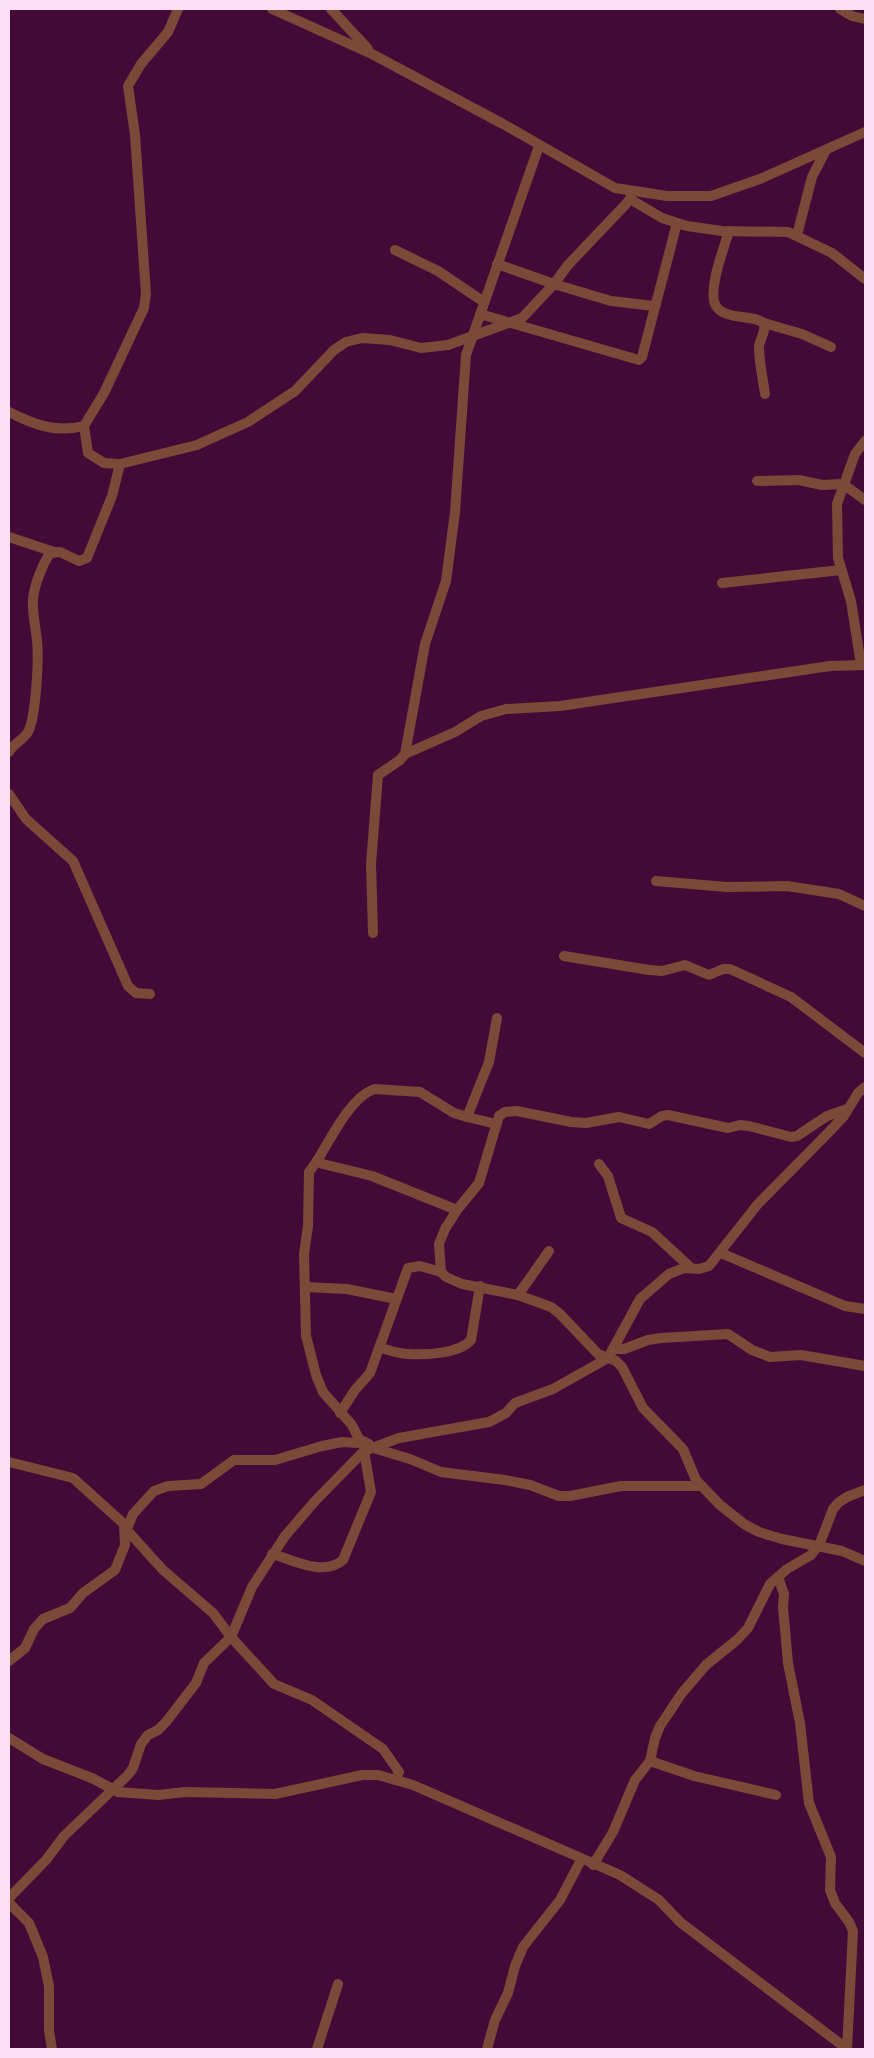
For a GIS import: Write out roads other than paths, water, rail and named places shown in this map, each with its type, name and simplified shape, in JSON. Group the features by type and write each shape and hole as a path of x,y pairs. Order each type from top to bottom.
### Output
{"street":[{"path":"178,9 168,32 132,77 128,86 135,135 146,277 144,308 104,393 84,426 88,453 96,460 120,464 197,445 248,422 294,390 334,350 346,342 362,338 390,340 421,348 448,345 522,318 631,195 710,196 744,185 865,132"},
{"path":"272,9 372,54 601,181 631,195 646,210 677,223 696,228 729,231 781,231 797,235 832,253 865,279"},
{"path":"331,9 372,54"},
{"path":"840,9 852,16 865,18"},
{"path":"405,754 426,644 446,581 463,417 463,372 471,338 539,146"},
{"path":"797,235 812,177 826,150"},
{"path":"480,314 636,360 642,357 677,223"},
{"path":"729,231 713,288 714,302 720,311 726,315 758,320 802,334 831,347"},
{"path":"395,250 438,271 484,302"},
{"path":"497,264 611,301 654,306"},
{"path":"764,323 765,327 759,347 765,394"},
{"path":"9,412 34,424 69,430 84,426"},
{"path":"69,430 86,444"},
{"path":"373,933 371,864 378,774 400,760 405,754 455,732 481,716 506,709 560,706 830,666 863,665 851,602 838,558 837,504 856,454 865,441"},
{"path":"9,536 54,552 60,552 79,561 87,558 112,496 120,464"},
{"path":"757,481 799,480 822,485 843,484 865,500"},
{"path":"9,752 13,743 22,739 29,730 34,708 38,653 32,607 34,588 44,562 54,552"},
{"path":"722,583 842,570"},
{"path":"9,794 26,819 73,860 128,986 136,993 150,994"},
{"path":"656,881 727,887 787,886 839,894 865,906"},
{"path":"564,956 662,971 685,965 709,975 723,969 730,969 791,997 865,1053"},
{"path":"467,1117 489,1062 497,1018"},
{"path":"9,1898 46,1860 64,1836 133,1768 138,1750 148,1735 158,1730 166,1722 196,1683 204,1663 231,1637 247,1598 272,1554 285,1536 347,1466 363,1445 489,1422 506,1413 515,1403 553,1389 610,1353 640,1299 669,1274 684,1268 704,1269 721,1253 757,1205 828,1133 858,1093 865,1088"},
{"path":"272,1554 306,1565 326,1568 343,1560 371,1492 363,1445 352,1425 323,1392 316,1375 306,1336 304,1254 308,1226 309,1172 357,1099 368,1091 375,1089 420,1092 454,1113 496,1124"},
{"path":"847,1109 828,1116 797,1136 791,1137 749,1126 740,1125 728,1128 668,1115 662,1116 649,1124 619,1117 586,1123 517,1111 505,1112 499,1116 496,1124 479,1183 457,1210 445,1229 439,1244 442,1272 446,1277 462,1284 480,1286 518,1295 551,1307 598,1354 610,1353 661,1338 728,1334 752,1350 770,1357 801,1355 865,1366"},
{"path":"317,1161 372,1176 457,1210"},
{"path":"600,1164 608,1176 621,1218 652,1232 691,1268"},
{"path":"518,1295 549,1251"},
{"path":"721,1253 845,1306 865,1309"},
{"path":"340,1413 355,1390 370,1373 381,1348 408,1268 420,1266 442,1272"},
{"path":"381,1348 406,1354 443,1352 466,1346 471,1340 480,1286"},
{"path":"305,1287 347,1289 396,1299"},
{"path":"610,1353 622,1367 644,1408 679,1442 693,1475 720,1505 744,1524 759,1532 842,1552 865,1561"},
{"path":"9,1661 25,1648 34,1629 43,1619 70,1608 87,1590 98,1584 115,1570 125,1545 126,1529 133,1514 154,1491 168,1486 201,1484 234,1460 275,1460 342,1442 363,1445 440,1472 530,1485 559,1496 570,1496 621,1486 701,1486"},
{"path":"9,1462 73,1478 124,1524 126,1529 163,1570 213,1613 231,1637 274,1684 312,1700 383,1749 399,1772 395,1780"},
{"path":"593,1865 613,1832 635,1780 650,1761 660,1726 682,1693 706,1665 738,1639 748,1628 764,1594 778,1577 805,1559 817,1547 827,1530 833,1509 847,1496 865,1490"},
{"path":"778,1577 784,1594 783,1607 788,1663 800,1723 809,1803 831,1857 830,1890 835,1903 849,1922 853,1931 847,2049"},
{"path":"9,1738 43,1759 94,1779 118,1792 158,1795 185,1792 275,1794 350,1776 378,1775 425,1790 581,1860 620,1875 659,1900 680,1922 847,2049"},
{"path":"650,1761 694,1776 776,1795"},
{"path":"487,2049 495,2020 508,1993 515,1966 523,1947 560,1900 581,1860"},
{"path":"9,1903 29,1923 43,1957 49,1986 49,2031 52,2049"},
{"path":"317,2049 338,1984"}]}
